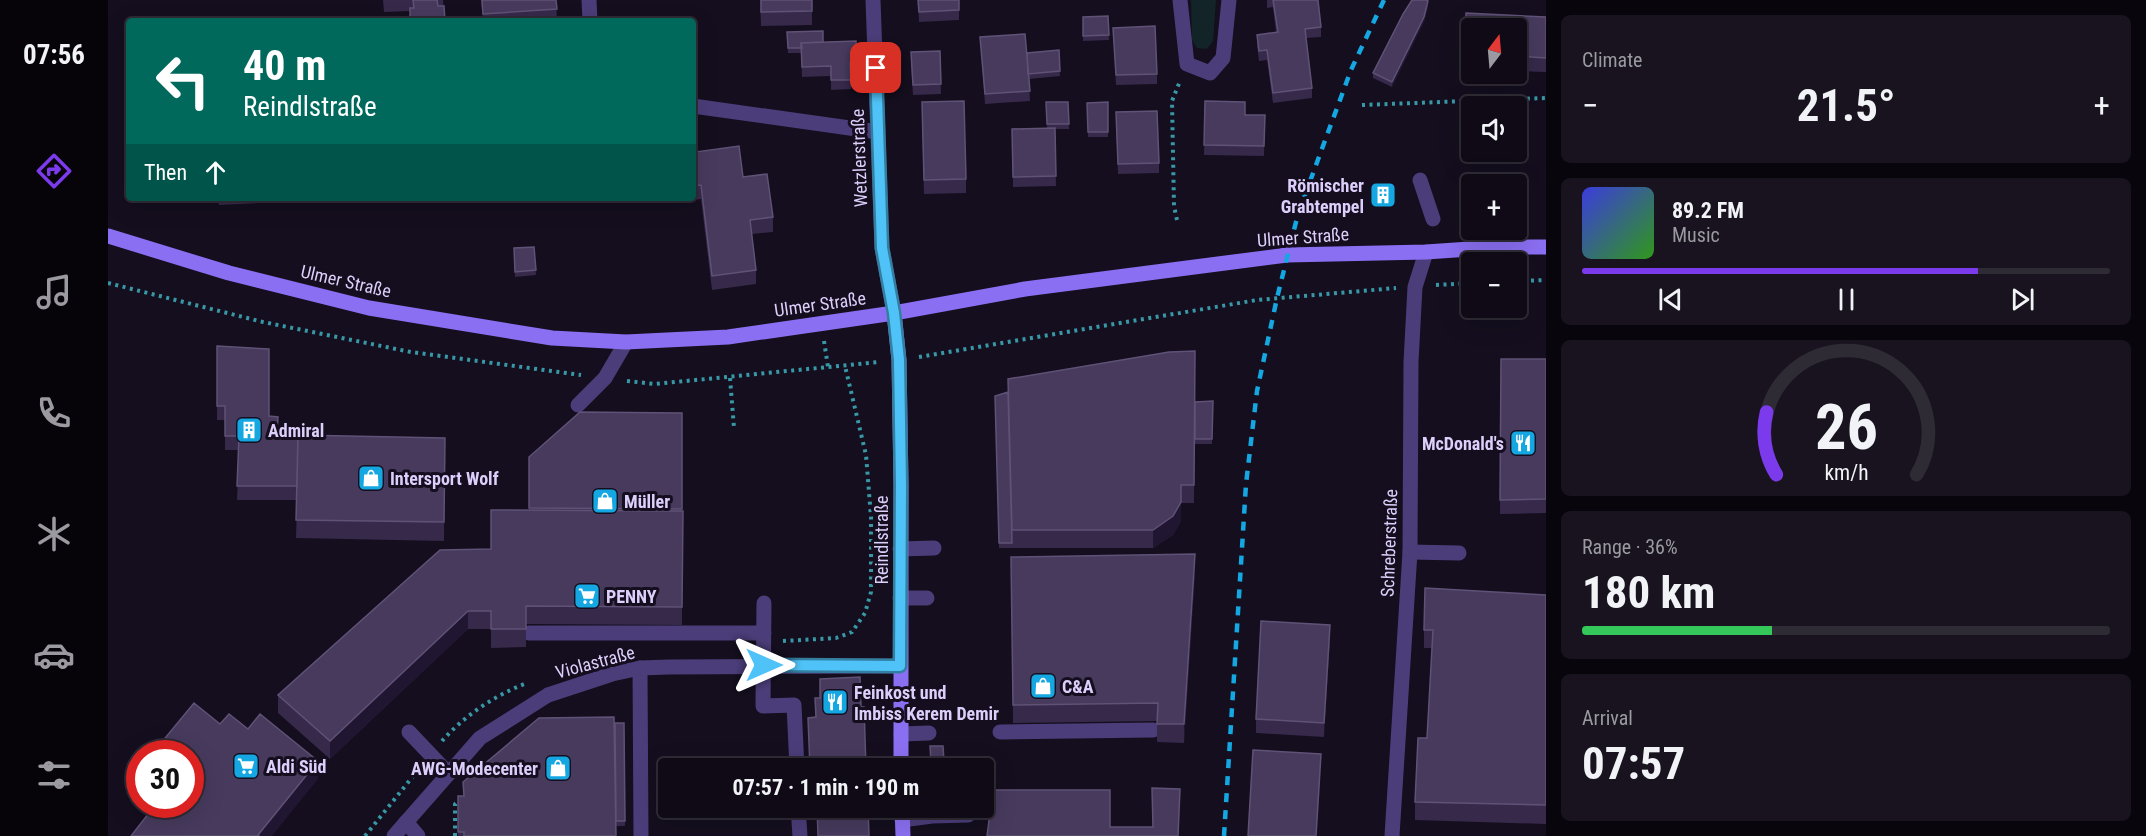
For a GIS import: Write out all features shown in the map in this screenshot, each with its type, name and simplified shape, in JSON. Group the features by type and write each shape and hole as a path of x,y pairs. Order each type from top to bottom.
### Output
{"main road":[{"name":"Ulmer Straße","path":"108,236 230,273 369,308 552,338 626,342 728,337 894,313 1025,289 1287,255 1546,247"},
{"name":"Reindlstraße","path":"894,313 899,360 902,758"},
{"path":"902,818 903,836"}],"street":[{"path":"589,0 590,18"},
{"name":"Wetzlerstraße","path":"873,0 882,248 894,313"},
{"path":"1180,0 1187,64 1209,72 1224,58 1228,0"},
{"path":"696,106 878,132"},
{"path":"1420,180 1433,219"},
{"name":"Schreberstraße","path":"1392,836 1410,552 1411,362 1415,287 1426,252"},
{"path":"578,405 606,378 626,342"},
{"path":"900,549 934,548"},
{"path":"1410,552 1459,553"},
{"path":"900,598 927,598"},
{"path":"764,603 763,706 794,705 796,758"},
{"path":"529,633 764,633"},
{"name":"Violastraße","path":"394,836 480,738 548,695 612,674 640,668 764,665 900,666"},
{"path":"640,668 640,836"},
{"path":"1000,732 1153,730"},
{"path":"409,732 448,773"},
{"path":"901,734 929,733"},
{"path":"799,818 800,836"},
{"path":"406,822 418,836"}],"path":[{"path":"1177,220 1174,206 1172,101 1187,64"},
{"path":"1362,105 1546,98"},
{"path":"1527,281 1546,280"},
{"path":"108,283 225,312"},
{"path":"899,360 1257,300 1461,284"},
{"path":"730,378 735,428"},
{"path":"454,836 455,804 463,798"}],"shaded area":[{"path":"1191,0 1216,0 1213,41 1207,49 1197,48 1192,40"}],"building":[{"path":"413,0 437,0 438,6 444,6 445,18 410,18 410,8 414,8"},
{"path":"482,0 556,0 557,9 483,14"},
{"path":"761,0 812,0 812,11 761,12"},
{"path":"918,0 959,0 959,10 919,12"},
{"path":"1273,0 1318,0 1321,27 1305,29 1312,88 1273,93 1267,50 1259,51 1257,35 1278,32"},
{"path":"1412,0 1428,1 1424,17 1392,82 1373,73"},
{"path":"1466,13 1546,17 1546,58 1527,57 1527,18 1466,18"},
{"path":"1108,16 1109,35 1083,36 1083,17"},
{"path":"1155,26 1157,74 1116,75 1113,28"},
{"path":"823,31 823,42 801,43 802,48 788,48 787,32"},
{"path":"1025,34 1030,91 985,94 980,37"},
{"path":"856,41 856,62 850,63 851,80 831,80 831,66 802,67 801,43"},
{"path":"1059,50 1060,71 1028,74 1027,53"},
{"path":"940,51 941,84 913,85 911,52"},
{"path":"964,101 966,179 924,180 922,102"},
{"path":"1205,101 1245,102 1245,115 1265,115 1264,146 1204,145"},
{"path":"1046,102 1068,102 1069,124 1047,124"},
{"path":"1108,102 1108,132 1088,132 1087,103"},
{"path":"1157,111 1159,163 1118,164 1116,112"},
{"path":"1055,128 1056,176 1013,177 1012,129"},
{"path":"739,146 743,177 767,174 773,217 750,220 756,270 712,276 701,185 696,186 696,152"},
{"path":"1376,185 1390,185 1389,196 1376,195"},
{"path":"534,247 536,270 515,272 514,248"},
{"name":"Admiral","path":"217,346 269,349 269,416 278,417 277,433 298,433 297,486 237,486 239,436 225,436 225,406 217,406"},
{"path":"1195,351 1194,485 1181,485 1181,502 1173,516 1153,530 1012,530 1008,379 1169,352"},
{"name":"McDonald's","path":"1501,359 1546,359 1546,499 1500,500"},
{"path":"1008,392 1012,543 999,543 995,396"},
{"path":"1213,401 1212,439 1195,439 1195,402"},
{"name":"Müller","path":"580,412 682,413 682,509 529,508 529,457"},
{"name":"Intersport Wolf","path":"298,435 445,438 444,522 296,520"},
{"path":"491,510 683,511 682,607 526,606 526,629 491,629 491,611 468,611 330,741 278,695 440,550 491,549"},
{"path":"1195,554 1184,724 1157,724 1158,703 1013,705 1011,557"},
{"path":"1425,588 1546,595 1546,805 1415,802 1418,738 1427,738 1433,630 1424,630"},
{"path":"1261,621 1330,625 1324,723 1256,719"},
{"path":"860,677 861,707 864,707 866,758 810,758 808,718 816,717 815,698 820,698 820,679"},
{"name":"Aldi Süd","path":"194,703 220,724 229,714 248,729 260,714 318,761 259,836 131,836 145,818 204,818 204,740 163,740"},
{"name":"AWG-Modecenter","path":"614,717 616,836 464,836 464,832 458,832 458,796 464,796 463,782 539,718"},
{"path":"615,723 624,723 625,821 616,821"},
{"path":"930,746 943,746 944,758 931,758"},
{"path":"1253,750 1321,754 1316,836 1248,836"},
{"path":"1152,788 1180,789 1178,836 987,836 989,818 994,818 994,790 1110,790 1110,827 1153,827"},
{"path":"817,818 868,818 869,836 818,836"}],"railway":[{"path":"1224,836 1246,484 1257,391 1298,214 1351,70 1384,0"}],"place":[{"name":"Römischer Grabtempel","path":"1383,195"},
{"name":"Admiral","path":"249,430"},
{"name":"McDonald's","path":"1523,443"},
{"name":"Intersport Wolf","path":"371,478"},
{"name":"Müller","path":"605,501"},
{"name":"PENNY","path":"587,596"},
{"name":"C&A","path":"1043,686"},
{"name":"Feinkost und Imbiss Kerem Demir","path":"835,702"},
{"name":"Aldi Süd","path":"246,766"},
{"name":"AWG-Modecenter","path":"558,768"}],"route":[{"path":"764,665 900,666 899,360 894,313 882,248 876,68"}]}
